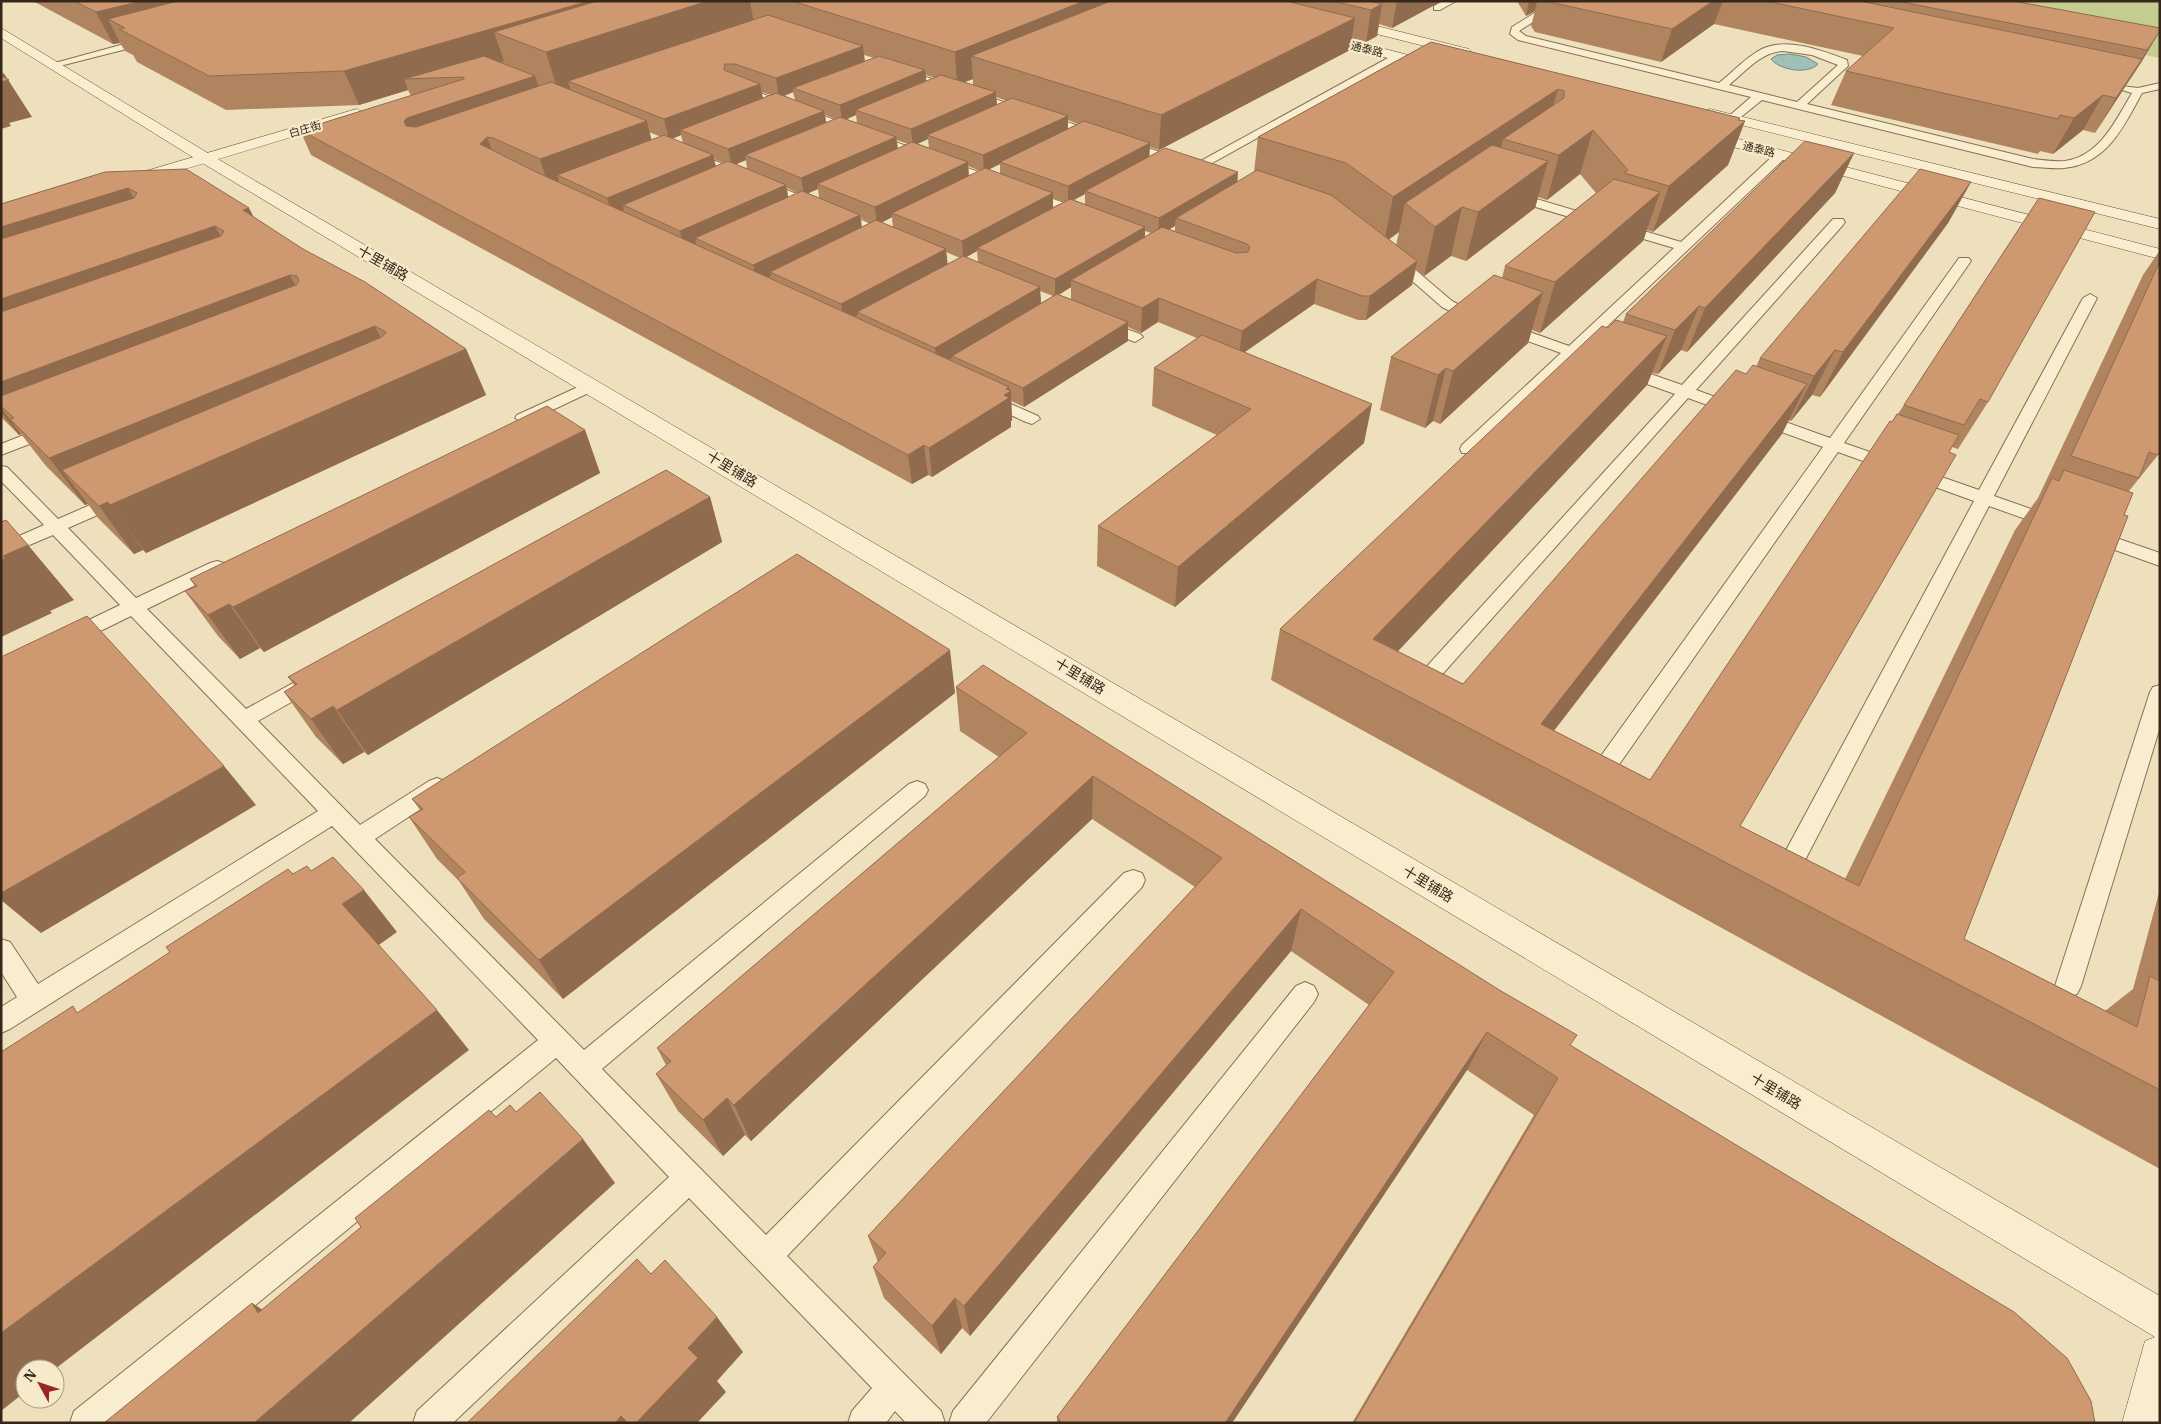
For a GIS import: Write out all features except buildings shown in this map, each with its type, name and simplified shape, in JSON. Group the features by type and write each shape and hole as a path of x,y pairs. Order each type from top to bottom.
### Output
{"street":[{"name":"通泰路","path":"1327,18 1482,56"},
{"name":"十里铺路","path":"1,32 205,158 2160,1319"},
{"name":"通泰路","path":"1304,32 1455,71"},
{"name":"通泰路","path":"1694,109 2160,224"},
{"name":"白庄街","path":"122,184 367,110"},
{"name":"通泰路","path":"1685,130 2160,254"},
{"path":"2143,1423 2160,1356"}],"lane":[{"path":"1437,8 1451,1"},
{"path":"1561,1 1515,28 1514,32 1522,38 2033,163 2066,165 2090,158 2106,144 2138,91"},
{"path":"49,60 148,30"},
{"path":"49,60 160,38"},
{"path":"1722,86 1767,50 1778,48 1793,49 1843,62 1843,66 1800,105"},
{"path":"1194,168 1397,56"},
{"path":"881,65 1211,173"},
{"path":"958,90 975,83"},
{"path":"924,93 942,85"},
{"path":"2119,87 2138,91 2160,86"},
{"path":"734,87 1096,219"},
{"path":"1732,119 1761,95"},
{"path":"761,111 798,97"},
{"path":"994,116 1012,108"},
{"path":"824,134 861,119"},
{"path":"1066,140 1084,132"},
{"path":"895,161 932,145"},
{"path":"677,150 904,242"},
{"path":"1468,448 1781,155"},
{"path":"1148,168 1165,158"},
{"path":"715,179 751,165"},
{"path":"969,187 1004,170"},
{"path":"1496,191 1682,247"},
{"path":"787,209 823,194"},
{"path":"1053,218 1087,200"},
{"path":"1410,696 1838,222"},
{"path":"861,240 895,224"},
{"path":"1392,246 1384,251 1447,304 1466,314 2160,560"},
{"path":"1596,780 1964,261"},
{"path":"1779,887 2090,298"},
{"path":"1091,319 1134,337"},
{"path":"511,425 591,386"},
{"path":"972,391 1032,419"},
{"path":"1,450 66,424"},
{"path":"1,471 929,1423"},
{"path":"1,551 137,492"},
{"path":"54,646 233,559"},
{"path":"243,720 329,672"},
{"path":"2068,986 2160,692"},
{"path":"358,838 450,779"},
{"path":"583,1068 916,790"},
{"path":"1,1021 334,812"},
{"path":"766,1256 1133,880"},
{"path":"1,950 34,1000"},
{"path":"965,1423 1304,994"},
{"path":"86,1423 557,1041"},
{"path":"429,1423 690,1177"},
{"path":"864,1423 894,1387"}],"green space":[{"path":"1914,1 2160,1 2160,58 2041,34"}],"water":[{"path":"1790,54 1806,57 1818,64 1808,69 1794,70 1780,66 1771,59 1777,55"}]}
